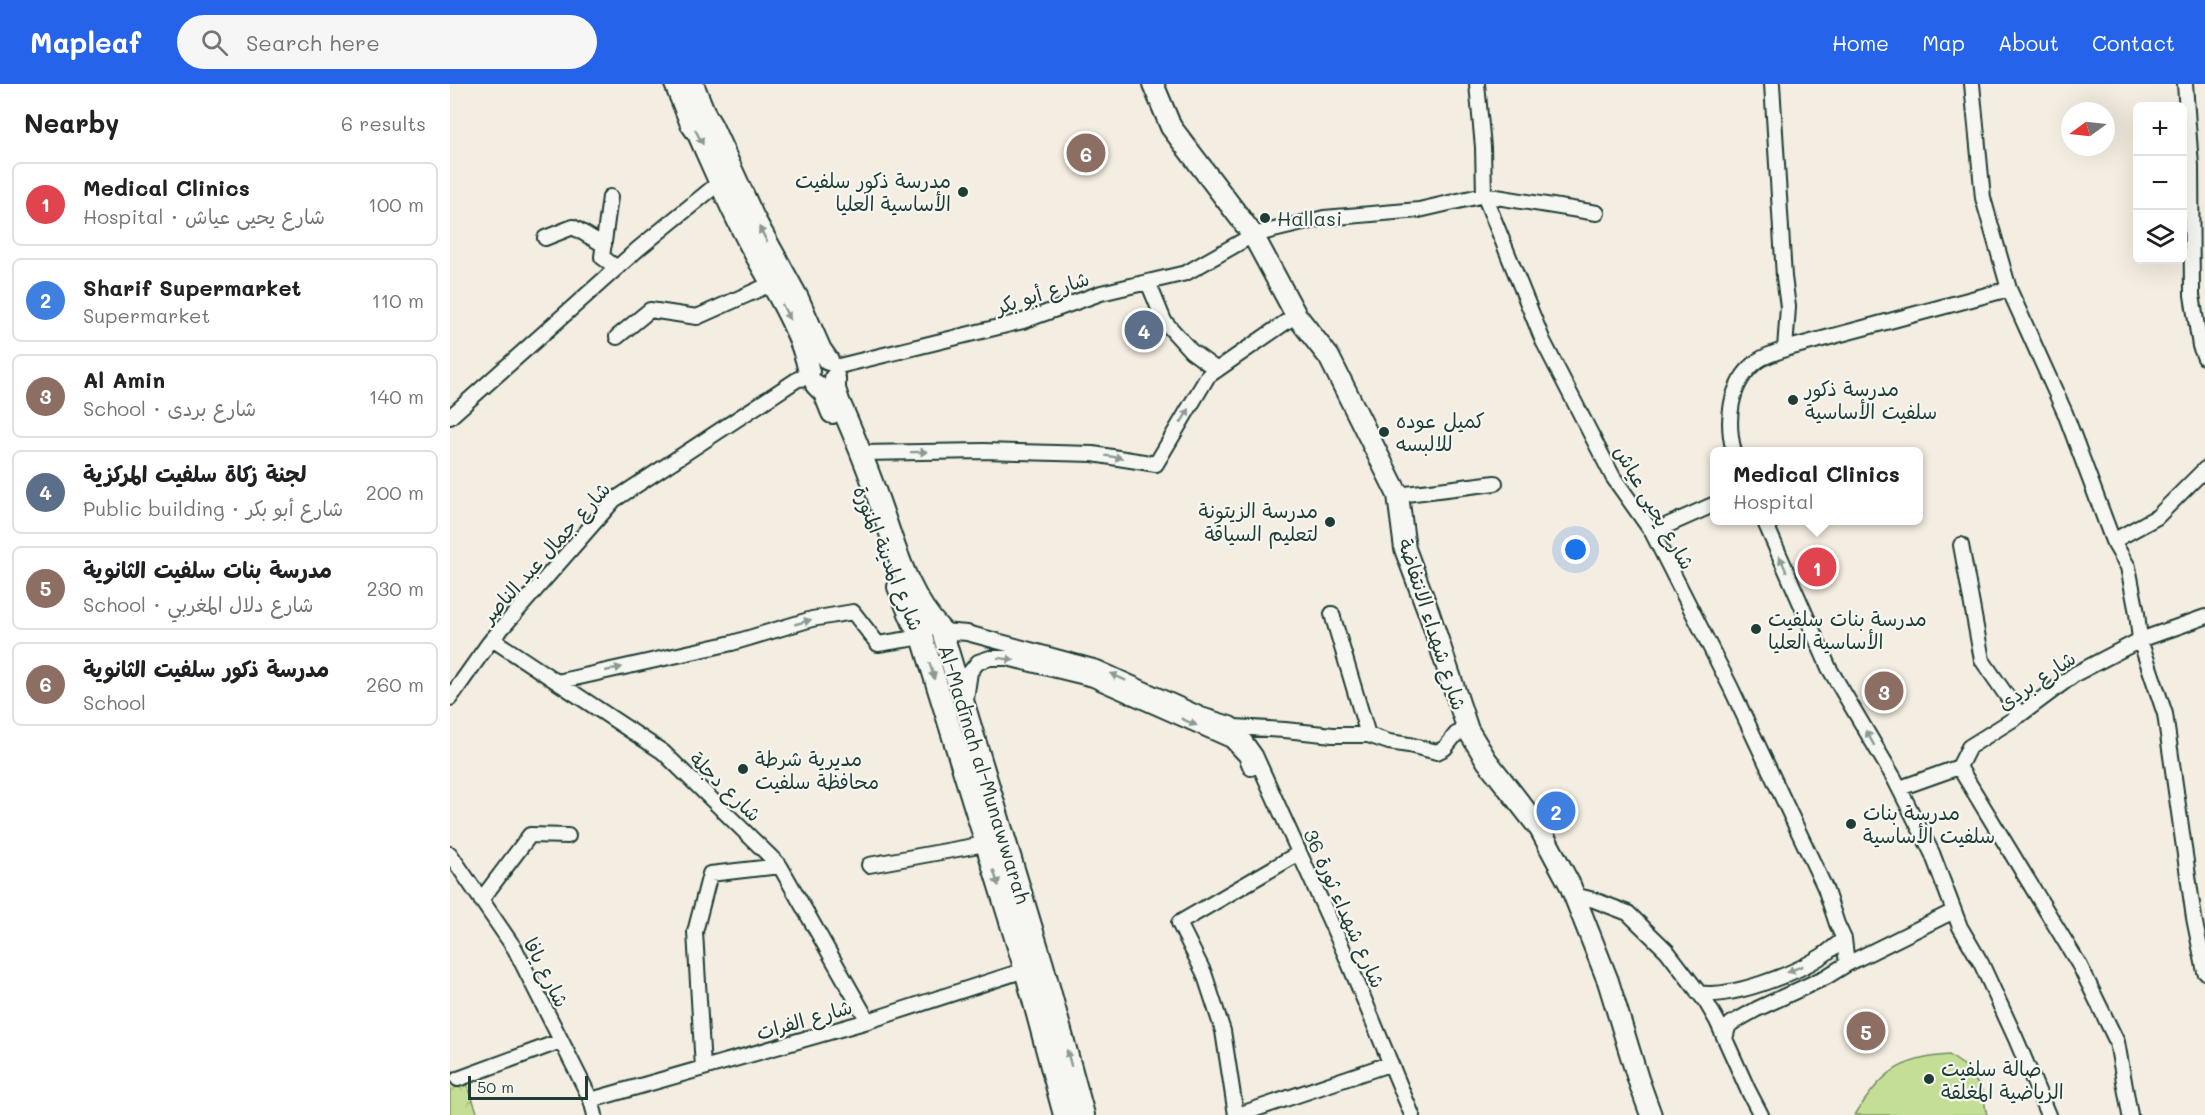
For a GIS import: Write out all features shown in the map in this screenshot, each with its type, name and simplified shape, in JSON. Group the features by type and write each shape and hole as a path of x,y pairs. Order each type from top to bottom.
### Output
{"main road":[{"name":"شارع المدينة المنورة","path":"675,84 691,124 698,134 739,225 799,340 812,378 828,400 889,565 913,623 922,637 1025,970 1064,1115"},
{"path":"693,84 754,218 805,312 821,350 833,368"},
{"name":"شارع شهداء الانتفاضة","path":"1153,84 1171,127 1253,235 1296,315 1329,357 1398,495 1405,549 1468,730 1487,761 1540,829 1574,895 1608,981 1651,1115"},
{"path":"812,378 813,363 817,361 833,368"},
{"name":"Al-Madīnah al-Munawwarah","path":"833,368 837,395 910,584 921,605 942,630 1043,965 1084,1115"}],"street":[{"name":"شارع يحيى عياش","path":"1477,84 1483,147 1484,195 1543,342 1613,477 1652,532 1782,795 1825,888 1844,939 1847,964"},
{"path":"1772,84 1784,277 1788,307 1785,349"},
{"path":"1972,84 1983,198 2009,289 2065,413 2113,541 2128,567 2138,613 2140,640 2165,714 2194,918 2205,972"},
{"path":"2185,84 2191,166 2192,295 2200,346 2205,358"},
{"path":"450,417 616,268 720,182"},
{"path":"1484,195 1598,213"},
{"name":"شارع أبو بكر","path":"833,368 1023,321 1101,293 1186,273 1253,235 1324,218 1419,210 1484,195"},
{"path":"610,197 602,257 616,268"},
{"path":"545,238 573,227 604,245"},
{"path":"1148,282 1164,321 1191,351 1216,370"},
{"path":"617,337 650,310 697,317 771,284"},
{"path":"1734,447 1730,407 1737,386 1756,362 1785,349 2009,289"},
{"path":"861,453 984,451 1093,454 1156,464 1208,376 1296,315"},
{"name":"شارع جمال عبد الناصر","path":"450,699 492,639 614,500 798,379 812,378"},
{"path":"2113,541 2157,517 2205,469"},
{"path":"1398,495 1495,483"},
{"path":"1652,532 1710,506"},
{"path":"1766,525 1829,668 1900,788 1932,853 1954,911 2016,1039 2048,1115"},
{"path":"1961,545 1982,660 2020,715"},
{"path":"557,682 732,643 812,619 853,612 878,644 922,637"},
{"path":"1332,614 1368,735"},
{"name":"شارع بردى","path":"1959,767 1969,747 2020,715 2075,674 2140,640 2205,617"},
{"path":"942,630 967,633 1097,668 1232,730"},
{"name":"شارع دجلة","path":"492,639 663,752 780,866 868,1022"},
{"path":"966,710 970,672 978,662 990,658 1007,658 1093,679 1232,730 1368,735 1437,752 1445,748 1456,734 1468,730"},
{"name":"شارع شهداء ثورة 36","path":"1232,730 1255,755 1351,967 1412,1115"},
{"name":"شارع شهداء ثورة 36","path":"1232,730 1294,856 1386,1065 1405,1115"},
{"path":"1255,755 1256,740 1267,730"},
{"path":"1900,788 1959,767 2080,966 2117,1042 2130,1115"},
{"path":"481,900 530,835 568,836"},
{"path":"869,865 985,844"},
{"name":"شارع يافا","path":"450,854 515,949 591,1100 595,1115"},
{"path":"1294,856 1179,923 1204,973 1223,1031 1237,1115 1386,1065"},
{"path":"703,1068 695,932 710,874 780,866"},
{"path":"1574,895 1628,913 1667,951 1717,1021 1761,1115"},
{"path":"1725,1039 1728,1027 1732,1023 1757,1009 1826,977 1847,964 1954,911"},
{"path":"1698,993 1717,994 1738,991 1768,980 1822,956 1844,939 1865,956"},
{"name":"شارع الفرات","path":"591,1100 868,1022 1025,970"},
{"path":"458,1078 561,1041"}],"green space":[{"name":"صالة سلفيت الرياضية المغلقة","path":"1949,1055 1965,1066 1982,1090 1987,1115 1855,1115 1874,1088 1893,1070 1917,1060"},
{"path":"450,1074 467,1083 478,1115 450,1115"}],"place":[{"name":"مدرسة ذكور سلفيت الثانوية","path":"1086,153"},
{"name":"مدرسة ذكور سلفيت الأساسية العليا","path":"963,192"},
{"name":"Hallasi","path":"1265,218"},
{"name":"لجنة زكاة سلفيت المركزية","path":"1144,330"},
{"name":"مدرسة ذكور سلفيت الأساسية","path":"1793,400"},
{"name":"كميل عوده للالبسه","path":"1384,432"},
{"name":"مدرسة الزيتونة لتعليم السياقة","path":"1330,522"},
{"name":"Medical Clinics","path":"1817,567"},
{"name":"مدرسة بنات سلفيت الأساسية العليا","path":"1756,629"},
{"name":"Al Amin","path":"1884,691"},
{"name":"مديرية شرطة محافظة سلفيت","path":"743,769"},
{"name":"Sharif Supermarket","path":"1556,811"},
{"name":"مدرسة بنات سلفيت الأساسية","path":"1851,824"},
{"name":"مدرسة بنات سلفيت الثانوية","path":"1866,1031"},
{"name":"صالة سلفيت الرياضية المغلقة","path":"1929,1079"}]}
